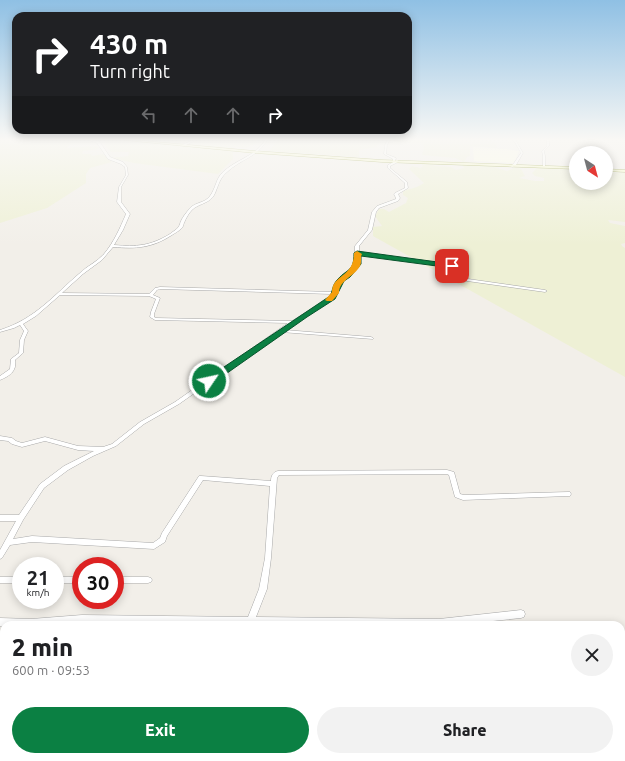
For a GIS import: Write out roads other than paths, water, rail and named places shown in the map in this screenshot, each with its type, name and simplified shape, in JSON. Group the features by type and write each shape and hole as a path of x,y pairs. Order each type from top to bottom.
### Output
{"street":[{"path":"0,331 21,324 50,304 81,274 105,256 120,236 128,214 119,202 120,187 126,175"},
{"path":"112,246 137,248 159,243 181,227 181,223 192,208 211,197 214,186 223,175"},
{"path":"0,556 21,518 42,486 66,468 91,454 107,449 138,428 142,423 177,403 293,322 333,298 336,293 336,287 341,279 348,276 357,264 357,246 370,230 374,212 378,208 397,200 398,198 396,194 407,188 406,183 396,175"},
{"path":"357,253 451,266 453,267 451,276 453,278 545,291"},
{"path":"150,295 156,289 160,288 336,293"},
{"path":"60,294 150,295 158,298 157,305 152,313 152,317 155,319 293,322"},
{"path":"0,378 12,371 14,367 13,360 21,353 22,340 26,332 21,324"},
{"path":"282,331 370,338"},
{"path":"0,438 10,439 14,443 22,445 45,439 78,448 107,449"},
{"path":"251,621 263,589 268,558 274,476 278,473 448,472 452,474 457,495 463,498 568,494"},
{"path":"8,542 32,539 154,546 163,540 164,535 202,478 273,484"},
{"path":"0,518 21,518"},
{"path":"0,580 12,580"},
{"path":"124,580 148,580"},
{"path":"457,621 521,614"},
{"path":"47,621 82,619 166,621"}]}
